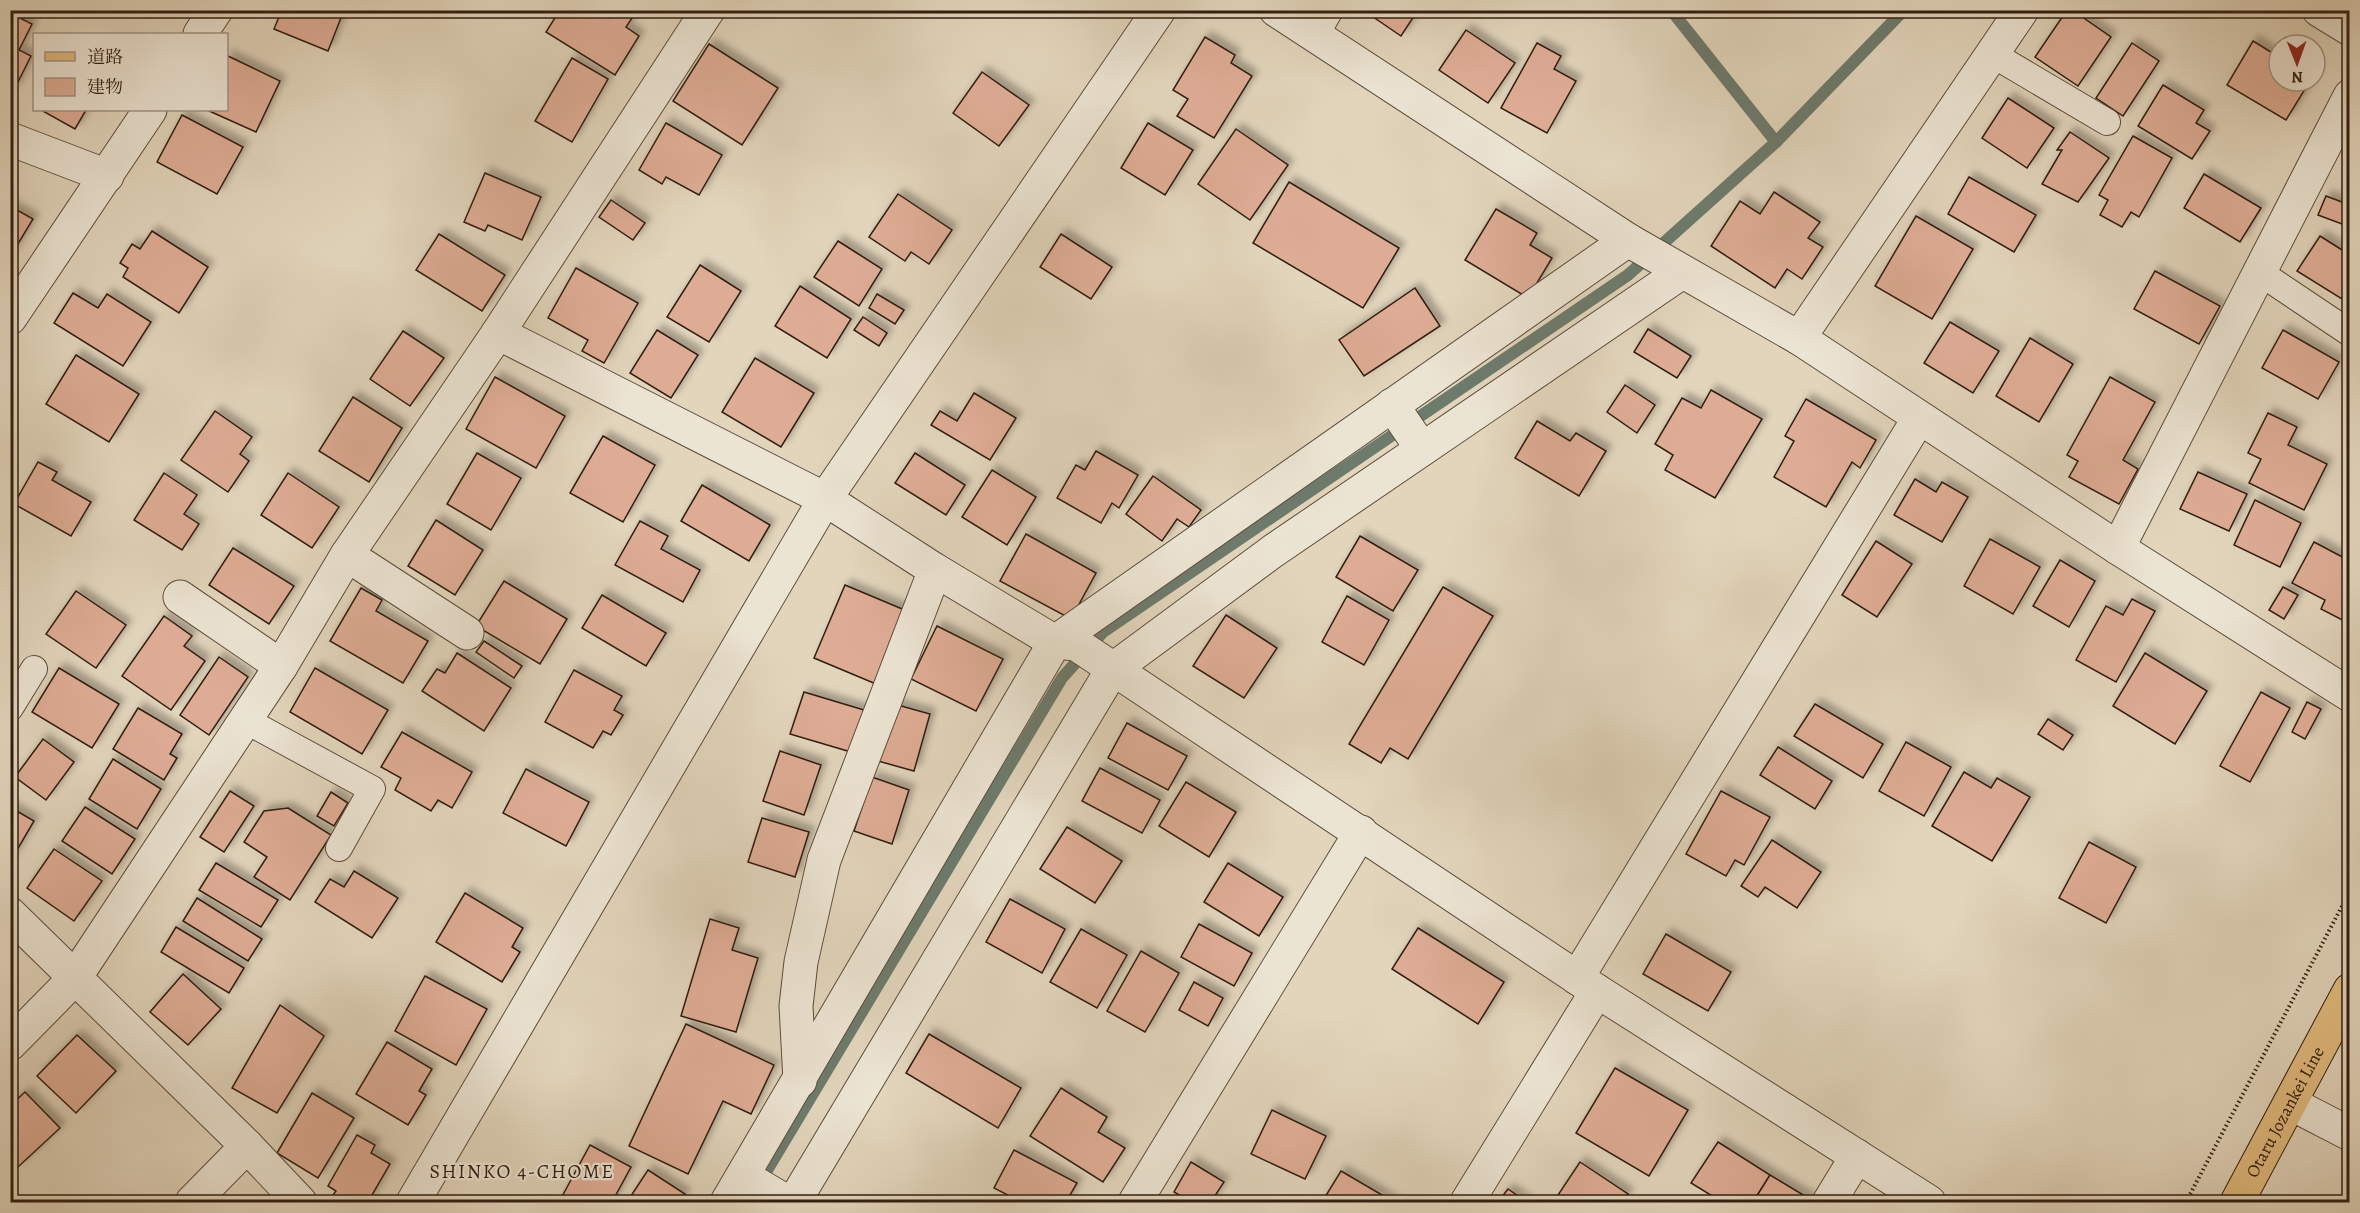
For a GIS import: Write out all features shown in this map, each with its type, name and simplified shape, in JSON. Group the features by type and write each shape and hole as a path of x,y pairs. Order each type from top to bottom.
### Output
{"main road":[{"name":"Otaru Jozankei Line","path":"2238,1203 2349,990"}],"street":[{"path":"201,33 216,10"},
{"path":"10,1044 74,979 281,666 347,555 498,333 708,10"},
{"path":"413,1203 825,499 1159,10"},
{"path":"1276,10 1323,23 1633,244 1799,338 2118,548 2349,695"},
{"path":"1799,338 2022,10"},
{"path":"2319,10 2349,29"},
{"path":"2118,548 2349,96"},
{"path":"10,318 149,111"},
{"path":"10,140 107,176"},
{"path":"763,1194 1085,654 1273,551 1407,427 1633,244"},
{"path":"763,1194 800,1081 1085,654 1407,427 1675,268"},
{"path":"498,333 825,499 935,570 1085,654 1361,832 1587,984 1929,1203"},
{"path":"1467,1203 1587,984 1919,418"},
{"path":"347,555 467,633"},
{"path":"800,1081 796,1006 799,973 824,860 935,570"},
{"path":"180,597 281,666"},
{"path":"1135,1203 1361,832"},
{"path":"10,914 247,1146 300,1203"},
{"path":"2290,1103 2349,1134"},
{"path":"192,1203 247,1146"},
{"path":"1829,1203 1857,1156"}],"lane":[{"path":"1992,54 2107,122"},
{"path":"2259,272 2349,333"},
{"path":"10,708 34,669"},
{"path":"245,720 372,789 339,848"}],"path":[{"path":"2186,1203 2349,891"}],"building":[{"path":"282,10 344,10 328,51 274,29"},
{"path":"560,10 599,10 610,18 615,10 620,10 632,18 626,27 639,36 615,75 546,32"},
{"path":"1363,10 1418,10 1401,36"},
{"path":"2067,10 2072,10 2111,37 2078,86 2035,57"},
{"path":"10,13 32,24 19,50 31,56 14,90 10,88"},
{"path":"1466,30 1515,63 1488,103 1439,70"},
{"path":"1205,37 1235,55 1231,63 1252,76 1214,138 1177,116 1188,99 1173,90"},
{"path":"2253,41 2267,50 2267,93 2303,93 2286,120 2227,85"},
{"path":"1537,43 1561,56 1554,69 1576,81 1547,133 1501,108"},
{"path":"2132,43 2159,61 2123,116 2096,98"},
{"path":"709,44 778,88 742,145 673,101"},
{"path":"228,56 280,81 256,132 209,111 228,111"},
{"path":"572,58 608,79 572,142 535,121"},
{"path":"982,72 1029,105 999,146 953,113"},
{"path":"2163,85 2204,110 2196,123 2210,131 2192,159 2138,126"},
{"path":"2008,98 2054,128 2027,168 1982,138"},
{"path":"43,111 85,111 75,129"},
{"path":"182,115 243,147 217,194 157,162"},
{"path":"666,123 722,155 699,195 666,177 662,184 639,170"},
{"path":"1148,123 1193,150 1165,195 1121,168"},
{"path":"1236,129 1288,165 1250,220 1198,184"},
{"path":"2070,132 2109,158 2078,202 2042,184 2062,150 2057,150"},
{"path":"2133,136 2172,158 2139,217 2131,212 2122,227 2100,215 2108,200 2099,195"},
{"path":"485,173 541,197 522,240 488,225 485,231 464,222"},
{"path":"2204,174 2261,208 2240,242 2184,208"},
{"path":"1969,177 2036,215 2014,252 1948,214"},
{"path":"1289,182 1399,248 1363,308 1253,243"},
{"path":"1774,192 1820,222 1808,238 1823,247 1802,279 1787,269 1775,288 1711,246 1740,201 1760,214"},
{"path":"898,194 952,230 929,264 911,252 905,261 869,237"},
{"path":"2326,196 2350,205 2350,227 2318,215"},
{"path":"611,200 645,223 633,240 599,217"},
{"path":"10,206 33,219 10,257"},
{"path":"1496,209 1537,233 1530,245 1552,258 1528,298 1465,260"},
{"path":"1916,216 1973,249 1932,319 1875,286"},
{"path":"152,231 208,267 179,313 123,277 128,268 120,263 132,244 140,249"},
{"path":"439,234 505,275 482,311 416,270"},
{"path":"1061,234 1112,267 1091,299 1040,267"},
{"path":"2320,236 2350,255 2350,304 2297,271"},
{"path":"838,241 882,269 859,306 814,277"},
{"path":"700,265 741,291 709,342 667,317"},
{"path":"576,268 638,303 604,363 582,351 588,340 548,318"},
{"path":"2155,271 2220,306 2199,344 2134,309"},
{"path":"800,286 851,319 827,358 775,326"},
{"path":"1415,288 1440,326 1364,376 1339,340"},
{"path":"73,293 98,308 107,294 151,322 123,366 54,323"},
{"path":"877,294 904,310 895,324 869,308"},
{"path":"863,317 887,333 879,346 854,330"},
{"path":"1950,322 1999,351 1973,393 1924,363"},
{"path":"1648,329 1691,356 1677,378 1634,352"},
{"path":"657,330 698,355 671,398 630,373"},
{"path":"2283,330 2339,362 2318,399 2262,368"},
{"path":"403,331 444,358 410,406 370,379"},
{"path":"2030,338 2073,364 2039,422 1996,396"},
{"path":"76,355 139,394 109,442 46,404"},
{"path":"755,358 814,393 781,447 722,412"},
{"path":"495,377 565,416 536,468 466,429"},
{"path":"2110,377 2155,402 2123,460 2138,469 2119,504 2069,477 2078,461 2067,455"},
{"path":"1625,385 1655,405 1637,433 1607,412"},
{"path":"1711,390 1762,419 1715,498 1665,470 1673,455 1655,444 1682,398 1701,408"},
{"path":"974,393 1016,418 990,460 931,425 940,411 957,421"},
{"path":"353,397 402,428 369,482 319,451"},
{"path":"1806,399 1876,440 1860,468 1852,462 1826,507 1774,477 1794,441 1785,436"},
{"path":"215,411 252,437 240,454 249,461 228,492 181,460"},
{"path":"2268,413 2297,427 2288,445 2327,464 2304,510 2249,483 2261,459 2248,453"},
{"path":"1537,421 1570,441 1576,433 1606,451 1579,496 1515,458"},
{"path":"603,436 655,465 623,522 570,493"},
{"path":"1096,451 1138,475 1119,508 1112,503 1101,523 1057,498 1076,465 1085,470"},
{"path":"477,453 521,478 491,530 447,504"},
{"path":"915,453 965,485 946,515 895,483"},
{"path":"38,462 57,472 52,480 91,502 71,536 14,504"},
{"path":"992,470 1036,497 1007,545 962,517"},
{"path":"2198,472 2247,494 2229,531 2180,509"},
{"path":"164,473 197,495 184,514 199,524 182,550 134,520"},
{"path":"288,473 339,507 312,548 261,515"},
{"path":"1153,476 1201,510 1189,527 1177,519 1162,541 1126,514"},
{"path":"1915,479 1936,492 1942,482 1968,497 1942,542 1894,515"},
{"path":"702,485 770,525 749,561 681,521"},
{"path":"2255,500 2301,523 2280,567 2234,545"},
{"path":"436,520 483,550 455,595 408,566"},
{"path":"640,521 668,536 661,549 700,570 683,602 615,565"},
{"path":"1026,534 1096,573 1071,619 1000,581"},
{"path":"1360,536 1418,570 1393,611 1336,577"},
{"path":"1990,539 2040,567 2013,614 1964,586"},
{"path":"1876,541 1912,564 1877,617 1842,595"},
{"path":"2314,542 2350,561 2350,624 2321,609 2325,600 2292,583"},
{"path":"233,548 294,586 269,624 209,585"},
{"path":"2060,560 2095,581 2069,627 2033,606"},
{"path":"504,581 567,619 540,664 476,626"},
{"path":"845,585 907,611 876,684 814,658"},
{"path":"1443,587 1493,616 1408,759 1390,748 1381,763 1349,744"},
{"path":"2283,587 2298,595 2284,619 2269,610"},
{"path":"361,588 382,600 376,611 428,641 403,683 330,641"},
{"path":"76,591 126,625 96,668 46,634"},
{"path":"602,595 666,633 646,666 582,628"},
{"path":"1347,596 1389,620 1364,665 1322,642"},
{"path":"2132,599 2155,611 2116,682 2076,660 2106,606 2123,615"},
{"path":"1226,615 1277,648 1244,698 1193,666"},
{"path":"164,616 192,636 184,646 205,661 171,710 122,676"},
{"path":"937,626 1003,659 976,711 911,679"},
{"path":"484,641 522,666 514,678 476,652"},
{"path":"457,653 511,688 484,731 422,691 437,669 445,673"},
{"path":"2145,653 2207,691 2175,744 2113,706"},
{"path":"219,657 248,677 209,735 180,715"},
{"path":"59,668 119,704 92,748 32,712"},
{"path":"315,668 388,710 362,754 290,712"},
{"path":"574,670 622,696 614,710 623,715 611,735 603,731 593,748 545,722"},
{"path":"804,692 864,710 851,752 790,734"},
{"path":"2261,692 2290,708 2250,782 2220,766"},
{"path":"2307,702 2321,709 2305,739 2292,732"},
{"path":"894,704 930,714 914,771 878,761"},
{"path":"1815,704 1883,744 1863,778 1794,736"},
{"path":"138,708 182,734 170,754 177,758 164,780 113,749"},
{"path":"2048,719 2073,735 2063,750 2038,734"},
{"path":"1127,723 1187,756 1168,790 1108,758"},
{"path":"402,732 472,772 452,808 438,800 431,811 395,790 401,778 381,767"},
{"path":"43,739 74,762 46,800 15,777"},
{"path":"1906,742 1951,767 1924,816 1879,791"},
{"path":"1778,747 1832,781 1815,809 1760,775"},
{"path":"780,751 821,765 804,815 763,801"},
{"path":"113,759 161,789 137,829 89,799"},
{"path":"1100,768 1160,800 1142,833 1082,801"},
{"path":"526,769 589,802 566,846 503,813"},
{"path":"1964,772 1991,788 1997,778 2030,797 1992,861 1932,826"},
{"path":"872,777 909,790 892,844 854,831"},
{"path":"1186,782 1236,812 1209,857 1159,826"},
{"path":"230,791 254,806 224,852 200,837"},
{"path":"1721,791 1770,817 1744,865 1735,860 1726,876 1686,854"},
{"path":"331,792 348,803 334,826 317,816"},
{"path":"10,807 34,821 10,862"},
{"path":"85,807 135,839 112,874 62,841"},
{"path":"288,808 331,835 290,900 254,877 267,857 244,842 264,811"},
{"path":"762,818 809,832 795,877 748,862"},
{"path":"1067,827 1122,861 1095,903 1040,869"},
{"path":"1772,840 1821,872 1797,908 1765,887 1758,897 1741,886"},
{"path":"2089,842 2136,867 2106,923 2059,898"},
{"path":"54,849 102,881 74,921 27,888"},
{"path":"216,863 278,900 261,927 199,890"},
{"path":"1228,863 1283,897 1259,936 1204,902"},
{"path":"354,871 398,898 372,938 315,902 330,879 344,887"},
{"path":"465,893 523,928 512,947 520,952 502,982 436,942"},
{"path":"197,898 262,939 248,961 183,921"},
{"path":"1010,899 1065,929 1042,973 986,942"},
{"path":"710,919 739,928 732,950 758,958 736,1032 681,1016"},
{"path":"1199,924 1252,953 1234,986 1181,957"},
{"path":"176,927 244,968 229,993 161,952"},
{"path":"1418,928 1504,982 1478,1024 1392,969"},
{"path":"1081,929 1127,955 1097,1008 1050,982"},
{"path":"1666,934 1731,972 1708,1011 1643,974"},
{"path":"1141,951 1179,973 1145,1032 1107,1011"},
{"path":"183,974 221,1009 188,1045 150,1012"},
{"path":"425,976 487,1009 456,1065 395,1031"},
{"path":"1194,982 1223,998 1208,1026 1179,1010"},
{"path":"280,1005 324,1036 277,1113 232,1088"},
{"path":"686,1024 774,1065 751,1114 723,1101 688,1174 629,1146"},
{"path":"929,1034 1021,1088 998,1128 906,1073"},
{"path":"77,1035 116,1071 76,1113 37,1076"},
{"path":"387,1042 432,1069 419,1091 426,1095 408,1125 356,1094"},
{"path":"1615,1068 1688,1110 1649,1176 1576,1133"},
{"path":"1061,1088 1107,1117 1098,1132 1125,1148 1103,1182 1030,1136"},
{"path":"25,1092 60,1128 18,1167 10,1158 10,1106"},
{"path":"312,1093 354,1118 318,1178 277,1153"},
{"path":"1272,1110 1326,1136 1305,1179 1251,1154"},
{"path":"357,1135 375,1145 371,1153 390,1164 368,1202 346,1202 333,1195 336,1191 328,1186"},
{"path":"1718,1142 1770,1175 1753,1202 1722,1202 1691,1183"},
{"path":"590,1145 631,1167 612,1202 559,1202"},
{"path":"1014,1150 1077,1183 1066,1202 1021,1202 994,1188"},
{"path":"1191,1162 1224,1182 1211,1202 1191,1202 1174,1192"},
{"path":"1580,1162 1628,1194 1622,1202 1570,1202 1558,1195"},
{"path":"648,1170 685,1194 679,1202 627,1202"},
{"path":"1341,1171 1394,1202 1322,1202"},
{"path":"1770,1175 1815,1202 1753,1202"},
{"path":"1508,1189 1527,1202 1498,1202"}],"waterway":[{"path":"748,1202 1062,678 1103,632 1628,275 1776,142 1671,10"},
{"path":"1776,142 1904,10"}],"district":[{"name":"SHINKO 4-CHOME","path":"522,1171"}]}
